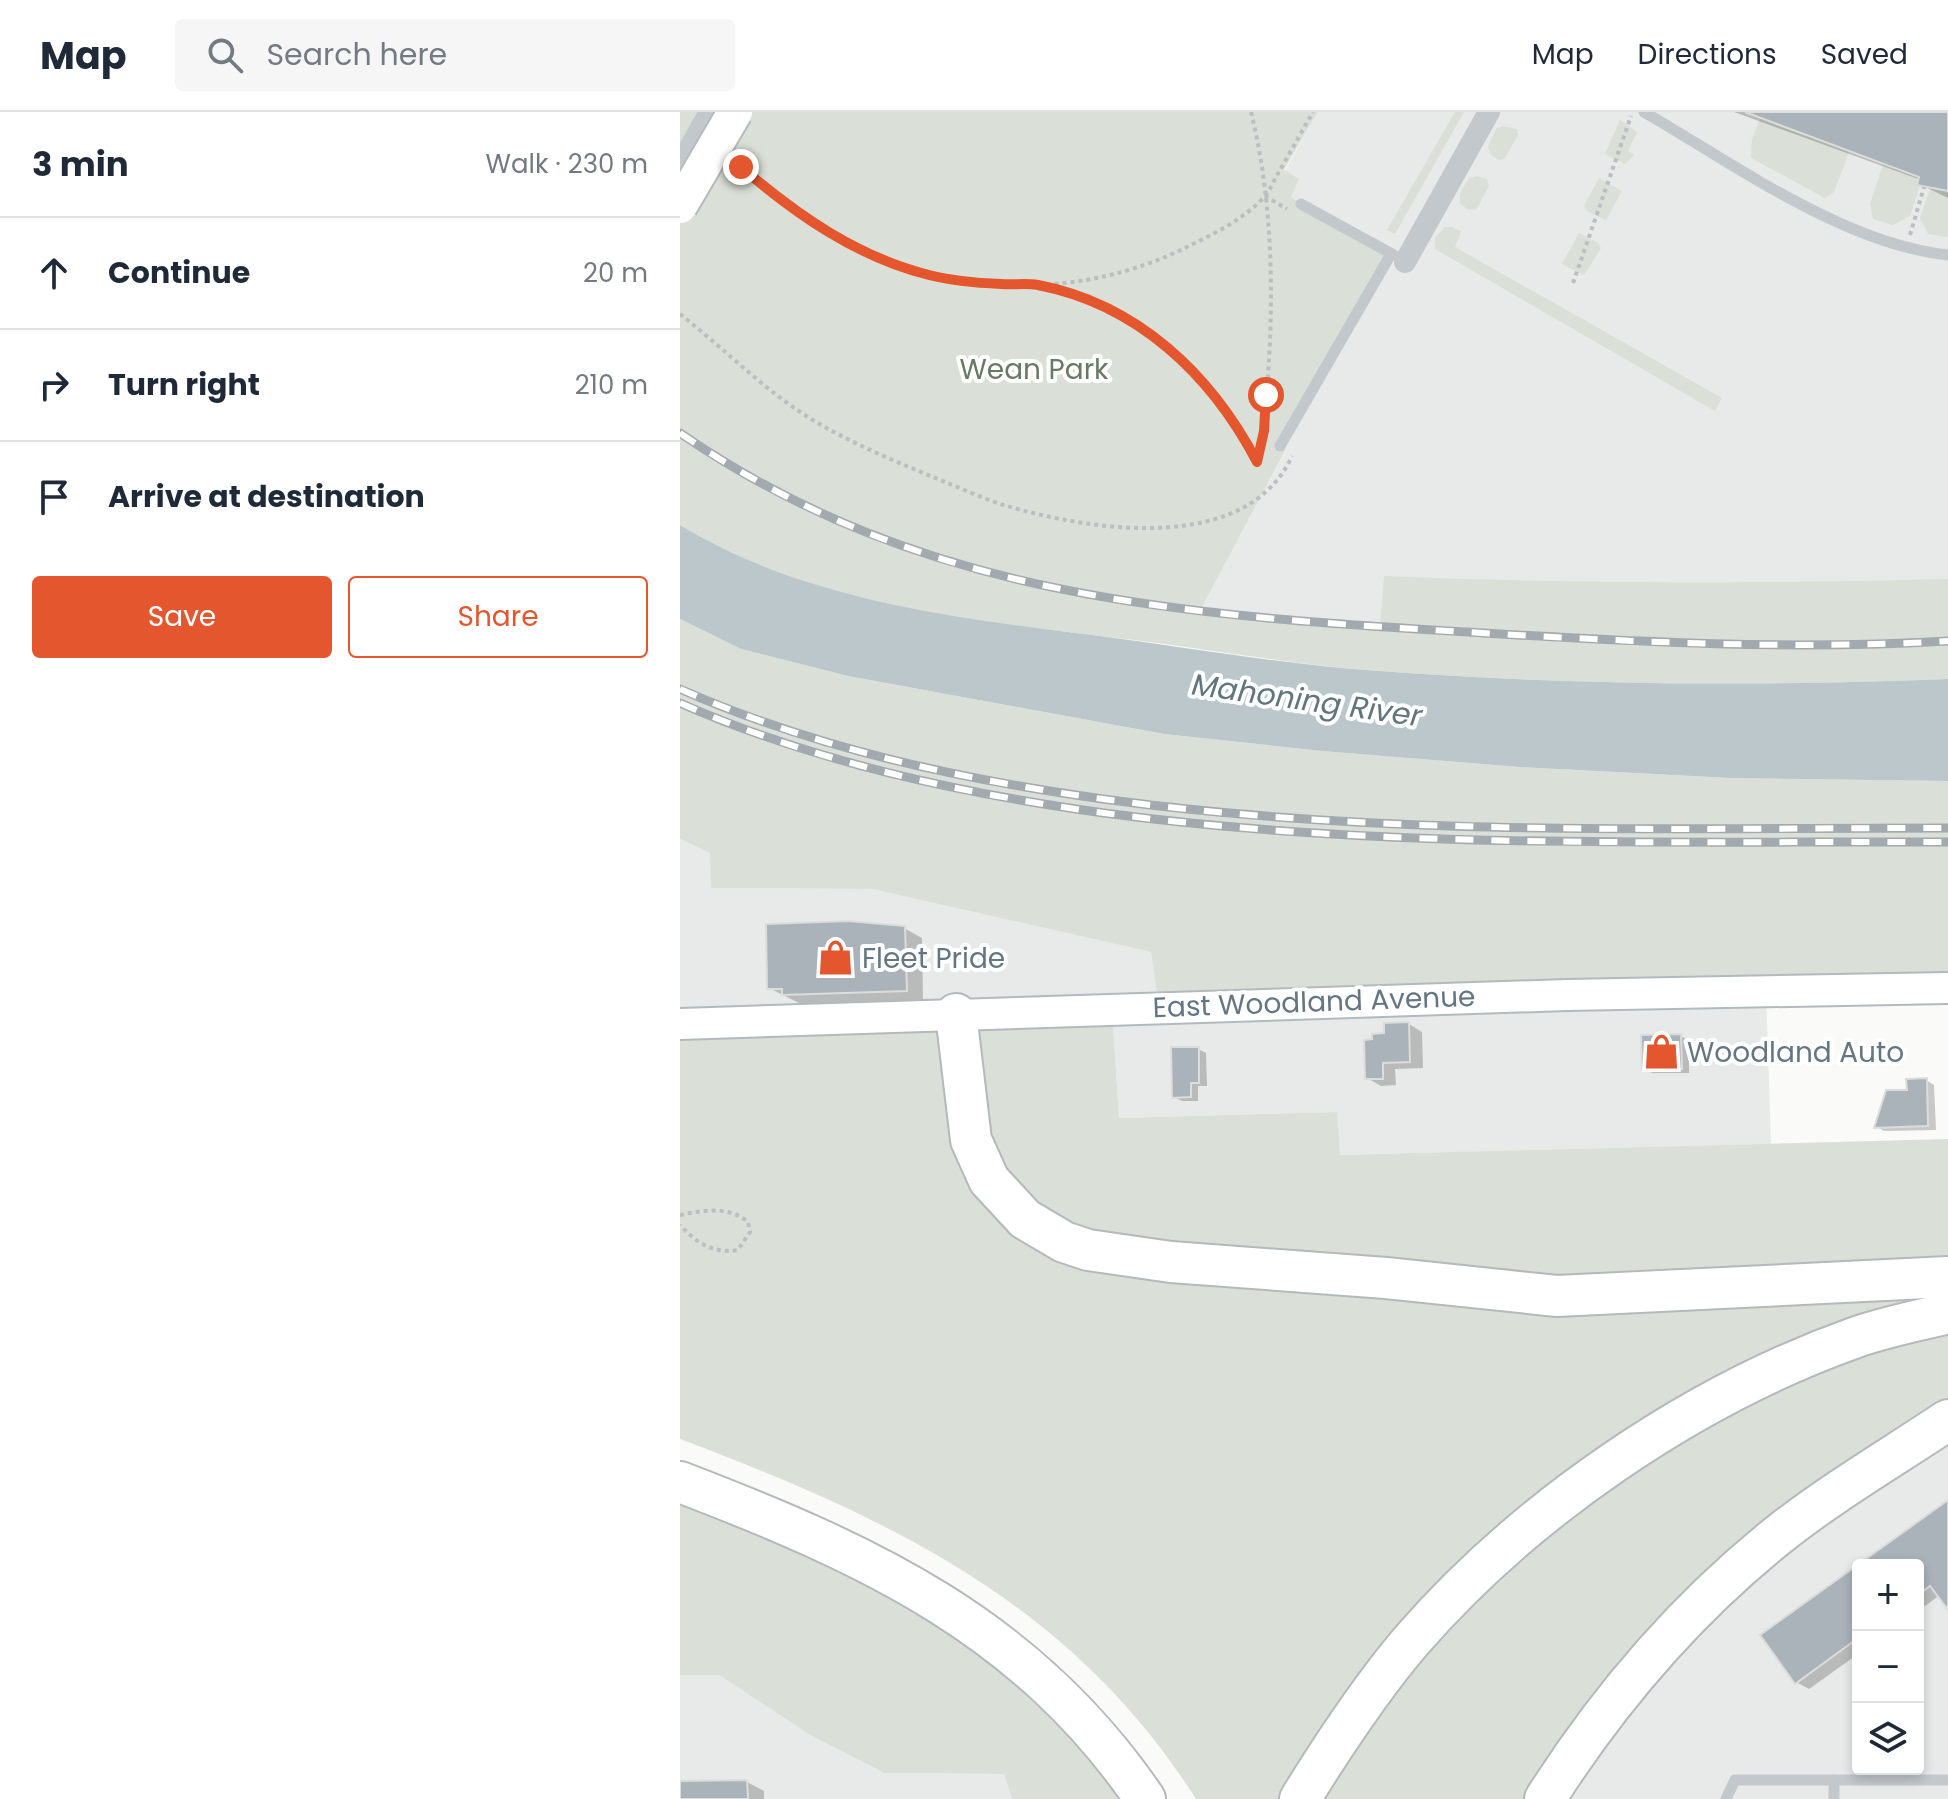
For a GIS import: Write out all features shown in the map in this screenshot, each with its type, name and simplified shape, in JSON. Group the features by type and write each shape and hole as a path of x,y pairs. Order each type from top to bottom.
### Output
{"highway":[{"path":"956,1014 971,1140 989,1180 1025,1219 1054,1237 1088,1250 1171,1262 1386,1278 1557,1296 1948,1277"},
{"path":"1300,1799 1336,1742 1412,1640 1531,1525 1605,1468 1686,1416 1821,1350 1857,1336 1948,1313"},
{"path":"1545,1799 1609,1707 1669,1636 1723,1582 1813,1509 1948,1420"},
{"path":"680,1482 881,1568 960,1615 1021,1660 1075,1710 1145,1799"}],"main road":[{"path":"680,206 735,112"},
{"name":"East Woodland Avenue","path":"680,1024 1582,994 1948,988"}],"street":[{"path":"680,165 710,112"},
{"path":"1398,258 1489,112"}],"lane":[{"path":"1644,112 1819,214 1872,236 1948,255"},
{"path":"1280,446 1398,258 1301,204"},
{"path":"1726,1799 1735,1780 1948,1780"},
{"path":"1834,1780 1834,1799"}],"path":[{"path":"1251,112 1265,196 1270,338 1264,431 1257,462"},
{"path":"731,157 774,196 811,222 844,243 887,262 929,275 973,283 1062,283 1105,275 1163,257 1214,234 1242,216 1265,196 1313,112"},
{"path":"1573,283 1632,112"},
{"path":"1906,246 1924,187"},
{"path":"1265,196 1291,211"},
{"path":"1033,284 1072,293 1105,307 1164,342 1216,395 1240,429 1257,462"},
{"path":"680,314 771,390 821,425 965,490 1044,516 1134,527 1200,524 1225,518 1264,495 1284,475 1293,453"},
{"path":"1257,462 1265,448"},
{"path":"680,1215 705,1211 732,1212 748,1222 750,1232 738,1250 724,1252 702,1245 680,1225"}],"shaded area":[{"path":"1318,112 1948,112 1948,641 1431,630 1198,612 1286,450 1280,446 1390,253 1275,188"},
{"path":"680,839 710,853 712,888 872,889 1151,952 1159,1006 1766,991 1771,1144 1339,1155 1336,1112 1119,1118 1112,1009 680,1024"},
{"path":"1948,1420 1948,1799 1545,1799 1669,1636"},
{"path":"680,1675 719,1675 810,1735 884,1773 1004,1774 1012,1799 680,1799"}],"green space":[{"name":"Wean Park","path":"680,112 1318,112 1284,170 1299,179 1291,197 1391,254 1281,446 1286,449 1199,612 1380,626 1384,576 1666,582 1948,579 1948,679 1650,683 1353,669 1018,626 900,606 843,593 732,553 680,525"},
{"path":"1455,112 1464,112 1395,234 1387,230"},
{"path":"1760,119 1849,152 1834,192 1825,198 1751,158 1752,139"},
{"path":"1620,120 1637,132 1628,151 1634,155 1625,164 1605,154"},
{"path":"1502,126 1517,129 1518,135 1505,158 1499,160 1491,155 1488,147 1496,129"},
{"path":"1883,164 1919,177 1917,185 1920,186 1910,216 1893,225 1873,219 1870,204"},
{"path":"1477,176 1487,179 1489,186 1476,210 1467,209 1460,203 1460,193 1469,178"},
{"path":"1599,178 1622,191 1606,220 1587,211 1584,206"},
{"path":"1930,189 1948,191 1948,237 1928,234 1920,218"},
{"path":"1445,227 1461,231 1455,247 1722,398 1715,411 1435,249 1435,238"},
{"path":"1579,233 1598,243 1601,248 1584,275 1562,264"},
{"path":"680,619 741,649 848,676 1164,734 1519,767 1730,778 1948,781 1948,988 1159,1007 1151,952 872,889 711,888 710,853 680,839"},
{"path":"1112,1008 1119,1118 1337,1112 1340,1155 1948,1139 1948,1420 1813,1509 1545,1799 1196,1799 1147,1730 1092,1671 1033,1620 970,1575 902,1536 831,1501 680,1439 680,1024"},
{"path":"680,1482 922,1591 1145,1799 1012,1799 1004,1774 884,1773 810,1735 719,1675 680,1675"}],"water":[{"name":"Mahoning River","path":"680,525 730,552 782,573 891,604 947,615 1293,663 1427,674 1576,681 1725,684 1948,679 1948,781 1730,778 1519,767 1322,751 1164,734 848,676 741,649 680,619"}],"building":[{"path":"1745,112 1948,112 1948,191 1917,185 1919,177"},
{"name":"Fleet Pride","path":"848,921 905,926 907,991 782,995 782,989 767,989 766,924"},
{"path":"1409,1022 1410,1062 1383,1063 1383,1079 1365,1079 1364,1040 1372,1039 1372,1034 1384,1033 1384,1023"},
{"name":"Woodland Auto","path":"1681,1034 1682,1069 1642,1070 1641,1035"},
{"path":"1171,1047 1199,1047 1199,1083 1191,1083 1191,1097 1172,1098"},
{"path":"1927,1078 1928,1126 1874,1128 1886,1090 1907,1090 1906,1079"},
{"path":"1948,1500 1948,1610 1930,1586 1924,1590 1924,1559 1866,1559"},
{"path":"1852,1569 1852,1642 1795,1684 1760,1635"},
{"path":"747,1780 748,1799 680,1799 680,1781"}],"railway":[{"path":"680,433 773,489 868,533 966,566 1066,590 1167,607 1376,626 1657,642 1832,645 1948,641"},
{"path":"680,689 782,728 888,759 1049,791 1208,811 1314,820 1525,828 1948,828"},
{"path":"680,703 782,742 888,773 1050,805 1209,825 1314,833 1525,841 1948,842"}],"place":[{"name":"Fleet Pride","path":"836,958"},
{"name":"Woodland Auto","path":"1661,1052"}],"route":[{"path":"741,167 774,196 811,222 844,243 887,262 929,275 973,283 1033,284 1072,293 1133,321 1164,342 1216,395 1240,429 1257,462 1264,431 1266,395"}]}
